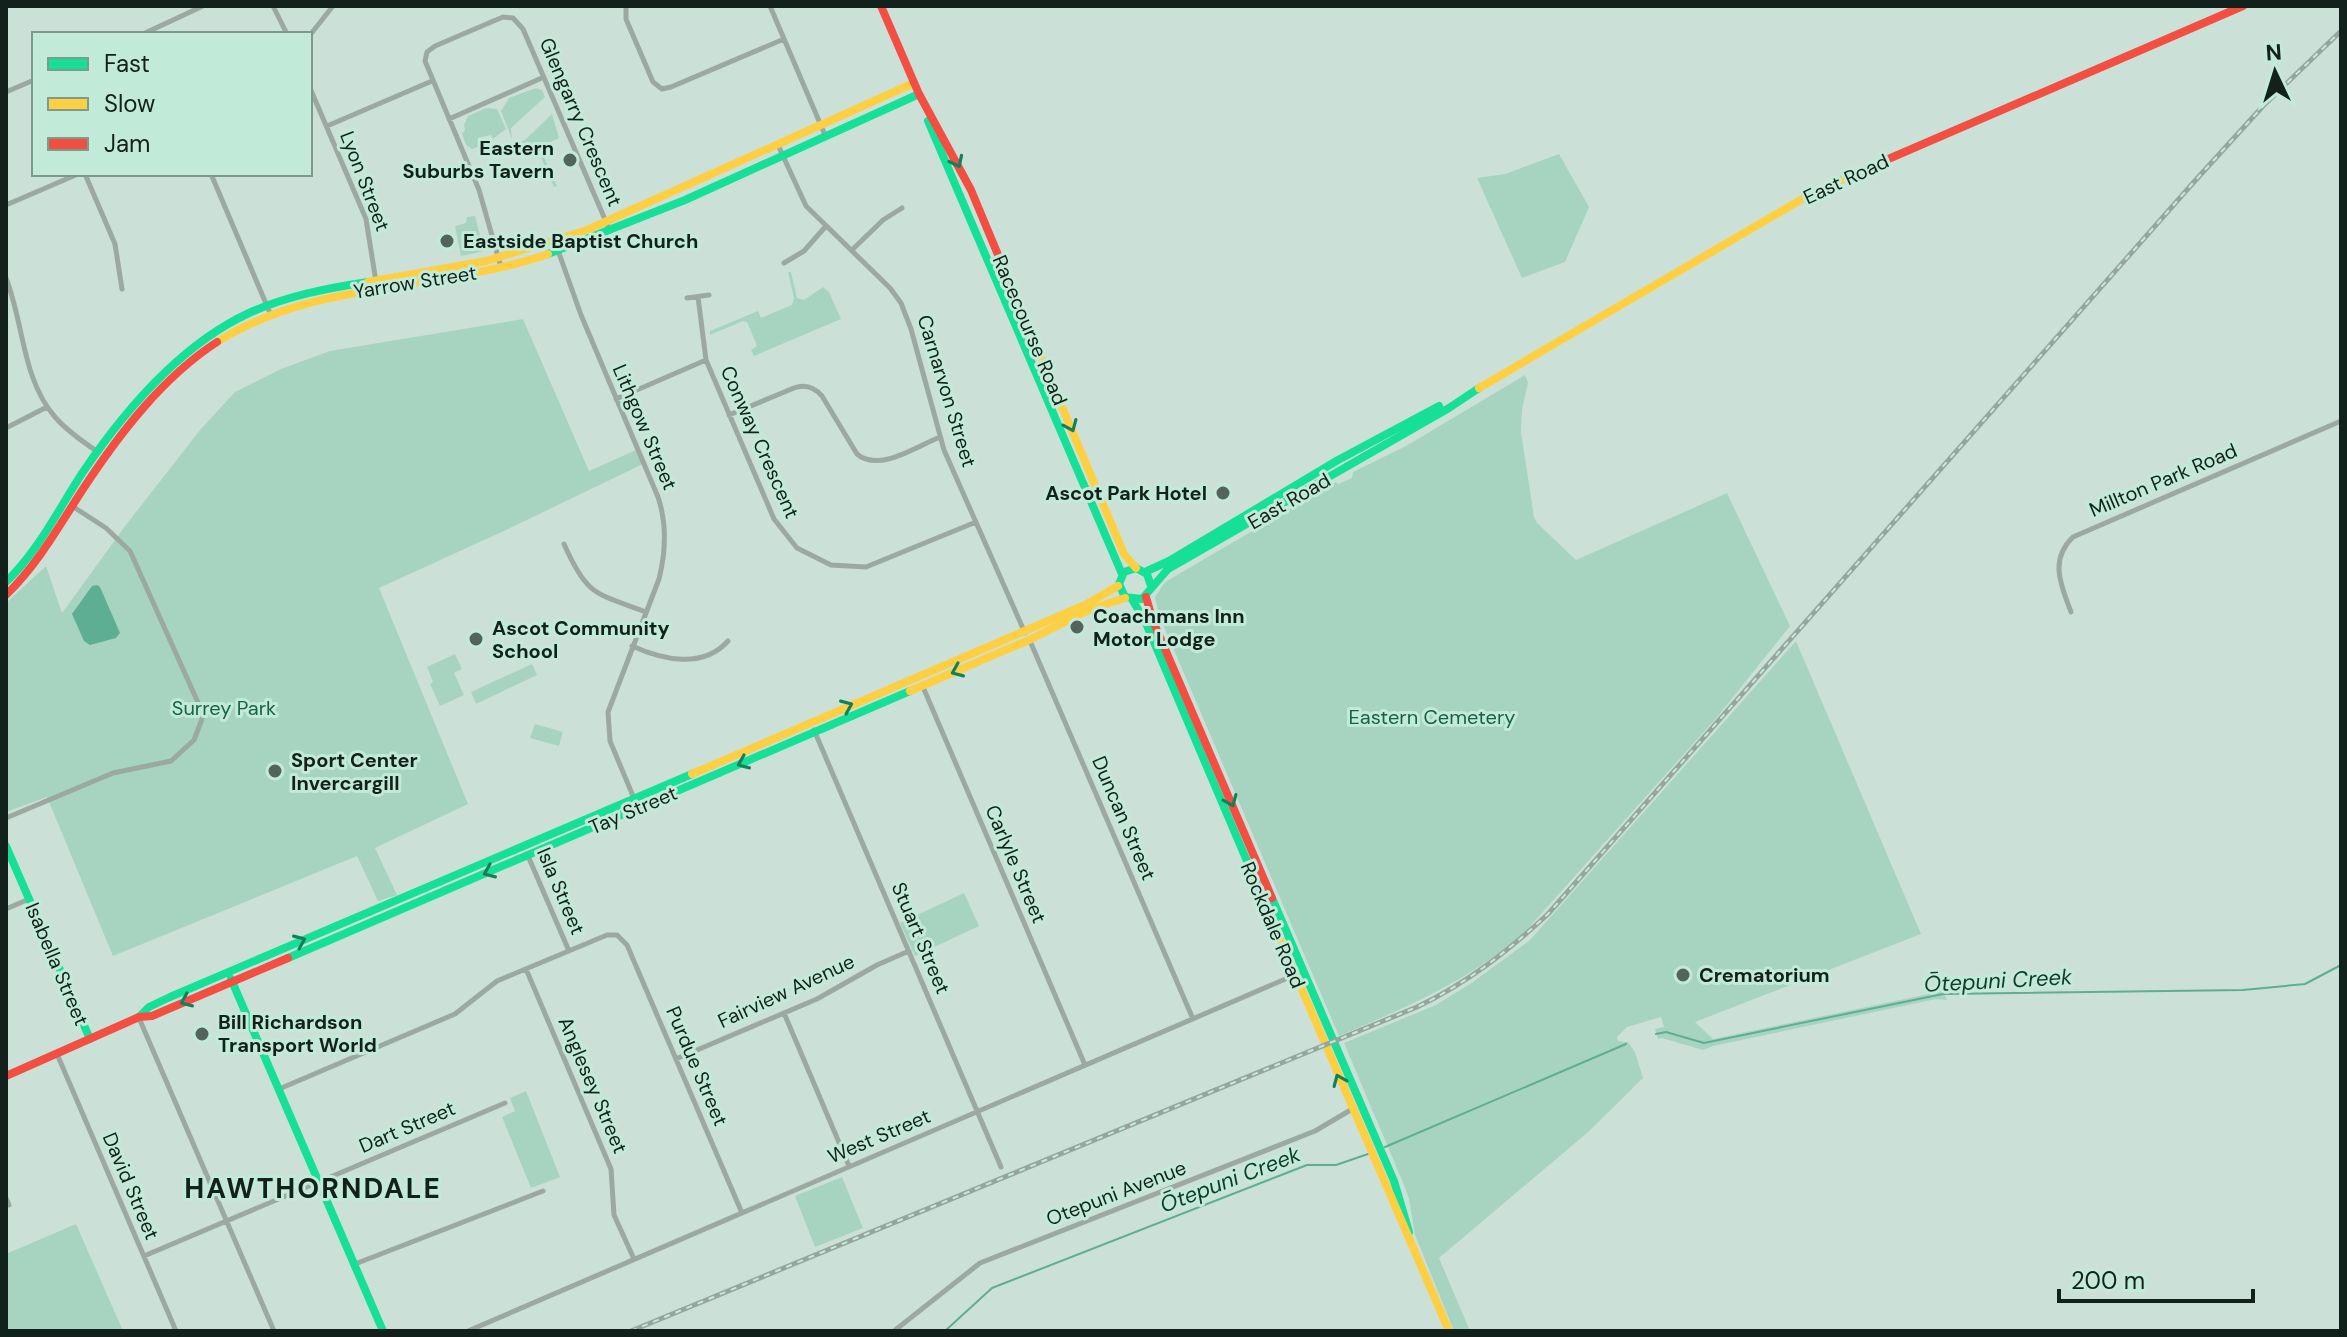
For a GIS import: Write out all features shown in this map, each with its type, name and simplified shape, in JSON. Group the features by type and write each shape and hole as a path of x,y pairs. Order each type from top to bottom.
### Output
{"main road":[{"name":"Racecourse Road","path":"881,6 1122,574"},
{"name":"East Road","path":"1140,570 1169,561 1387,433 1470,393 1828,185 2243,6"},
{"name":"Yarrow Street","path":"6,582 34,552 136,405 187,354 218,330 324,288 376,284 500,263 557,246 780,150 914,83"},
{"name":"Racecourse Road","path":"919,94 950,148 991,238 1124,554 1140,570"},
{"name":"Yarrow Street","path":"823,130 919,94"},
{"path":"980,243 991,238"},
{"name":"East Road","path":"1151,586 1168,569 1470,393"},
{"name":"Yarrow Street","path":"6,595 37,564 69,504"},
{"path":"1140,570 1151,586 1146,597 1129,600 1118,586 1122,574 1140,570"},
{"name":"Tay Street","path":"139,1017 149,1007 228,971 1091,602 1118,586"},
{"name":"Rockdale Road","path":"1146,597 1236,827"},
{"name":"Tay Street","path":"6,1076 139,1017 152,1016 528,856 1029,640 1091,609 1129,600"},
{"name":"Rockdale Road","path":"1129,600 1145,621 1299,973 1360,1103 1397,1191 1413,1249"},
{"name":"Isabella Street","path":"6,846 90,1039"},
{"path":"421,889 426,899"},
{"path":"326,929 331,940"},
{"path":"228,971 383,1331"},
{"name":"Rockdale Road","path":"1299,973 1352,1110 1449,1331"}],"street":[{"path":"147,32 203,6"},
{"path":"273,6 286,32"},
{"path":"312,32 333,6"},
{"path":"626,6 626,19 653,82 662,89 784,39"},
{"path":"770,6 823,130"},
{"name":"Glengarry Crescent","path":"500,263 479,190 425,61 430,48 508,16 516,19 523,29 608,226"},
{"path":"449,119 544,77"},
{"path":"6,92 32,81"},
{"path":"327,126 432,81"},
{"name":"Lyon Street","path":"312,92 366,219 376,284"},
{"name":"Carnarvon Street","path":"780,150 804,203 894,292 901,303 915,340 940,437 1023,631"},
{"path":"6,205 73,176"},
{"path":"86,176 115,244 122,289"},
{"path":"212,176 269,309"},
{"path":"852,250 876,226 902,208"},
{"path":"784,263 804,251 826,226"},
{"name":"Lithgow Street","path":"557,246 576,305 658,497 664,524 662,568 613,695 607,720 612,749 638,808"},
{"path":"6,278 33,380 47,407 68,430 101,455"},
{"path":"687,298 709,295"},
{"name":"Conway Crescent","path":"698,297 706,360 777,525 797,548 815,560 838,567 866,567 976,522"},
{"path":"616,399 706,360"},
{"path":"729,415 804,386 818,392 857,454 870,462 883,460 940,437"},
{"path":"6,428 47,407"},
{"name":"Millton Park Road","path":"2071,612 2061,587 2058,564 2060,554 2073,537 2341,421"},
{"path":"6,818 113,773 171,761 191,745 202,719 130,551 111,531 69,504"},
{"path":"564,544 578,575 587,586 646,612"},
{"name":"Duncan Street","path":"1023,631 1193,1019"},
{"path":"632,646 666,658 689,659 721,649 728,641"},
{"name":"Carlyle Street","path":"917,675 1085,1065"},
{"name":"Stuart Street","path":"811,721 1001,1167"},
{"name":"Isla Street","path":"523,844 569,951"},
{"path":"6,909 29,899"},
{"name":"Purdue Street","path":"569,951 607,935 617,935 627,945 742,1213"},
{"path":"279,1089 455,1014 491,985 569,951"},
{"name":"Fairview Avenue","path":"676,1059 784,1013 909,951"},
{"name":"Anglesey Street","path":"526,969 611,1169 614,1215 634,1259"},
{"name":"West Street","path":"468,1331 1299,973"},
{"path":"784,1013 849,1166"},
{"path":"139,1017 274,1331"},
{"name":"David Street","path":"57,1053 176,1331"},
{"name":"Dart Street","path":"144,1256 505,1103"},
{"name":"Otepuni Avenue","path":"894,1331 980,1263 1315,1131 1360,1103"},
{"path":"354,1265 543,1191"}],"green space":[{"path":"536,88 542,90 545,97 511,128 512,139 501,111 509,98"},
{"path":"486,108 497,109 506,129 493,139 491,135 478,138 480,146 472,149 466,145 462,134 464,125 468,116"},
{"path":"552,114 559,138 542,146 541,151 557,186 554,187 539,153 521,151 512,145 525,140"},
{"path":"1559,154 1589,207 1565,262 1522,278 1477,178 1505,174"},
{"path":"475,216 484,251 461,256 455,226 466,223 467,217"},
{"path":"788,272 791,272 797,298 804,300 823,287 829,292 841,319 754,356 751,350 757,346 747,322 710,335 710,331 758,311 761,318 792,305 794,298"},
{"name":"Surrey Park","path":"523,319 589,471 636,450 643,464 379,588 468,804 375,848 397,895 378,901 357,856 113,956 47,797 6,812 6,603 46,566 62,613 200,430 235,392 281,369 330,351"},
{"name":"Eastern Cemetery","path":"1525,375 1528,383 1521,432 1534,517 1576,560 1727,493 1790,626 1718,716 1524,933 1458,980 1339,1036 1159,615 1155,597 1165,582 1336,482 1338,484 1352,478 1353,472 1406,446"},
{"path":"1796,641 1921,934 1695,1022 1713,1039 1943,991 1947,1000 1936,999 1703,1050 1658,1039 1655,1029 1664,1027 1661,1017 1627,1027 1617,1037 1618,1041 1628,1042 1635,1052 1643,1078 1587,1133 1439,1258 1470,1331 1454,1331 1415,1235 1404,1185 1344,1043 1436,1005 1530,940"},
{"path":"455,654 462,669 454,673 464,695 440,706 430,684 433,682 427,667"},
{"path":"532,664 537,675 476,704 471,692"},
{"path":"535,724 563,732 559,746 530,738"},
{"path":"964,893 979,926 915,956 900,923"},
{"path":"526,1091 560,1177 531,1188 502,1117 515,1111 510,1098"},
{"path":"842,1177 863,1228 815,1247 795,1196"},
{"path":"76,1224 123,1331 6,1331 6,1254"}],"shaded area":[{"path":"97,585 120,633 116,638 90,645 84,641 72,614 92,586"}],"waterway":[{"name":"Ōtepuni Creek","path":"1656,1034 1666,1032 1704,1043 1943,994 2243,990 2305,984 2341,965"},
{"name":"Ōtepuni Creek","path":"1385,1147 1626,1044"},
{"name":"Ōtepuni Creek","path":"945,1331 992,1288 1307,1165 1336,1165 1368,1154"}],"railway":[{"path":"631,1331 1417,1007 1453,988 1502,954 1548,914 2193,183 2264,105 2341,31"}],"traffic: fast":[{"path":"548,254 685,200 919,94"},
{"path":"928,121 1122,574"},
{"path":"6,582 38,543 83,472 117,426 177,361 224,326 263,307 307,293 368,282"},
{"path":"1151,586 1147,574 1136,568 1124,572 1119,584 1125,597 1142,599 1168,569 1479,388"},
{"path":"1145,572 1169,561 1338,460 1439,406"},
{"path":"1133,601 1145,621 1278,934"},
{"path":"288,958 910,691"},
{"path":"139,1017 149,1007 170,997 692,774"},
{"path":"6,846 90,1039"},
{"path":"1272,898 1394,1181 1409,1232"},
{"path":"231,979 383,1331"}],"traffic: slow":[{"path":"368,282 486,261 587,230 914,83"},
{"path":"1479,388 1809,195 1886,160"},
{"path":"217,342 255,322 336,296 464,275 548,254"},
{"path":"1016,298 1124,554 1136,568"},
{"path":"692,774 1085,605 1118,586"},
{"path":"910,691 1029,640 1091,609 1125,598"},
{"path":"1278,934 1449,1331"}],"traffic: jam":[{"path":"881,6 919,94 971,190 1016,298"},
{"path":"1886,160 2243,6"},
{"path":"6,595 39,556 128,426 179,372 217,342"},
{"path":"1146,597 1153,621 1272,898"},
{"path":"6,1076 139,1017 152,1016 288,958"}],"place":[{"name":"Eastern Suburbs Tavern","path":"570,160"},
{"name":"Eastside Baptist Church","path":"447,241"},
{"name":"Ascot Park Hotel","path":"1223,493"},
{"name":"Coachmans Inn Motor Lodge","path":"1077,627"},
{"name":"Ascot Community School","path":"476,639"},
{"name":"Sport Center Invercargill","path":"275,771"},
{"name":"Crematorium","path":"1683,975"},
{"name":"Bill Richardson Transport World","path":"202,1034"}],"district":[{"name":"HAWTHORNDALE","path":"313,1188"}]}
